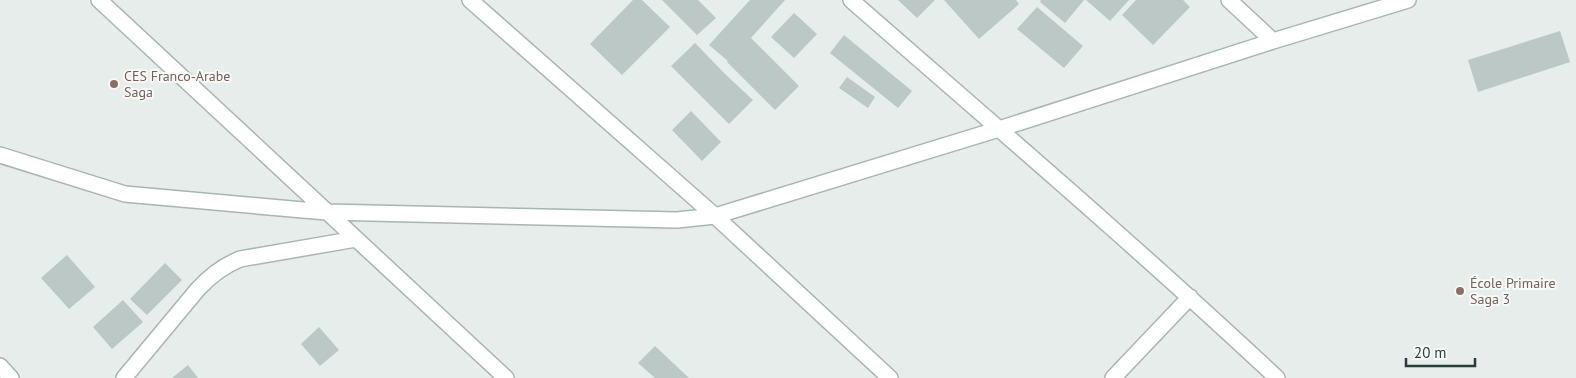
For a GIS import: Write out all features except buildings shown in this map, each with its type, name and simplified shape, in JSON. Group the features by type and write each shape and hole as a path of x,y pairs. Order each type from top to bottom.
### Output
{"street":[{"path":"99,0 506,378"},
{"path":"470,0 715,216 890,378"},
{"path":"850,0 1190,297 1277,378"},
{"path":"1229,0 1273,41"},
{"path":"0,155 125,194 327,212 676,220 715,216 1408,0"},
{"path":"124,378 198,288 224,266 240,259 356,239"},
{"path":"1113,378 1190,297"},
{"path":"0,366 11,378"}],"place":[{"name":"CES Franco-Arabe Saga","path":"114,84"},
{"name":"École Primaire Saga 3","path":"1460,291"}]}
